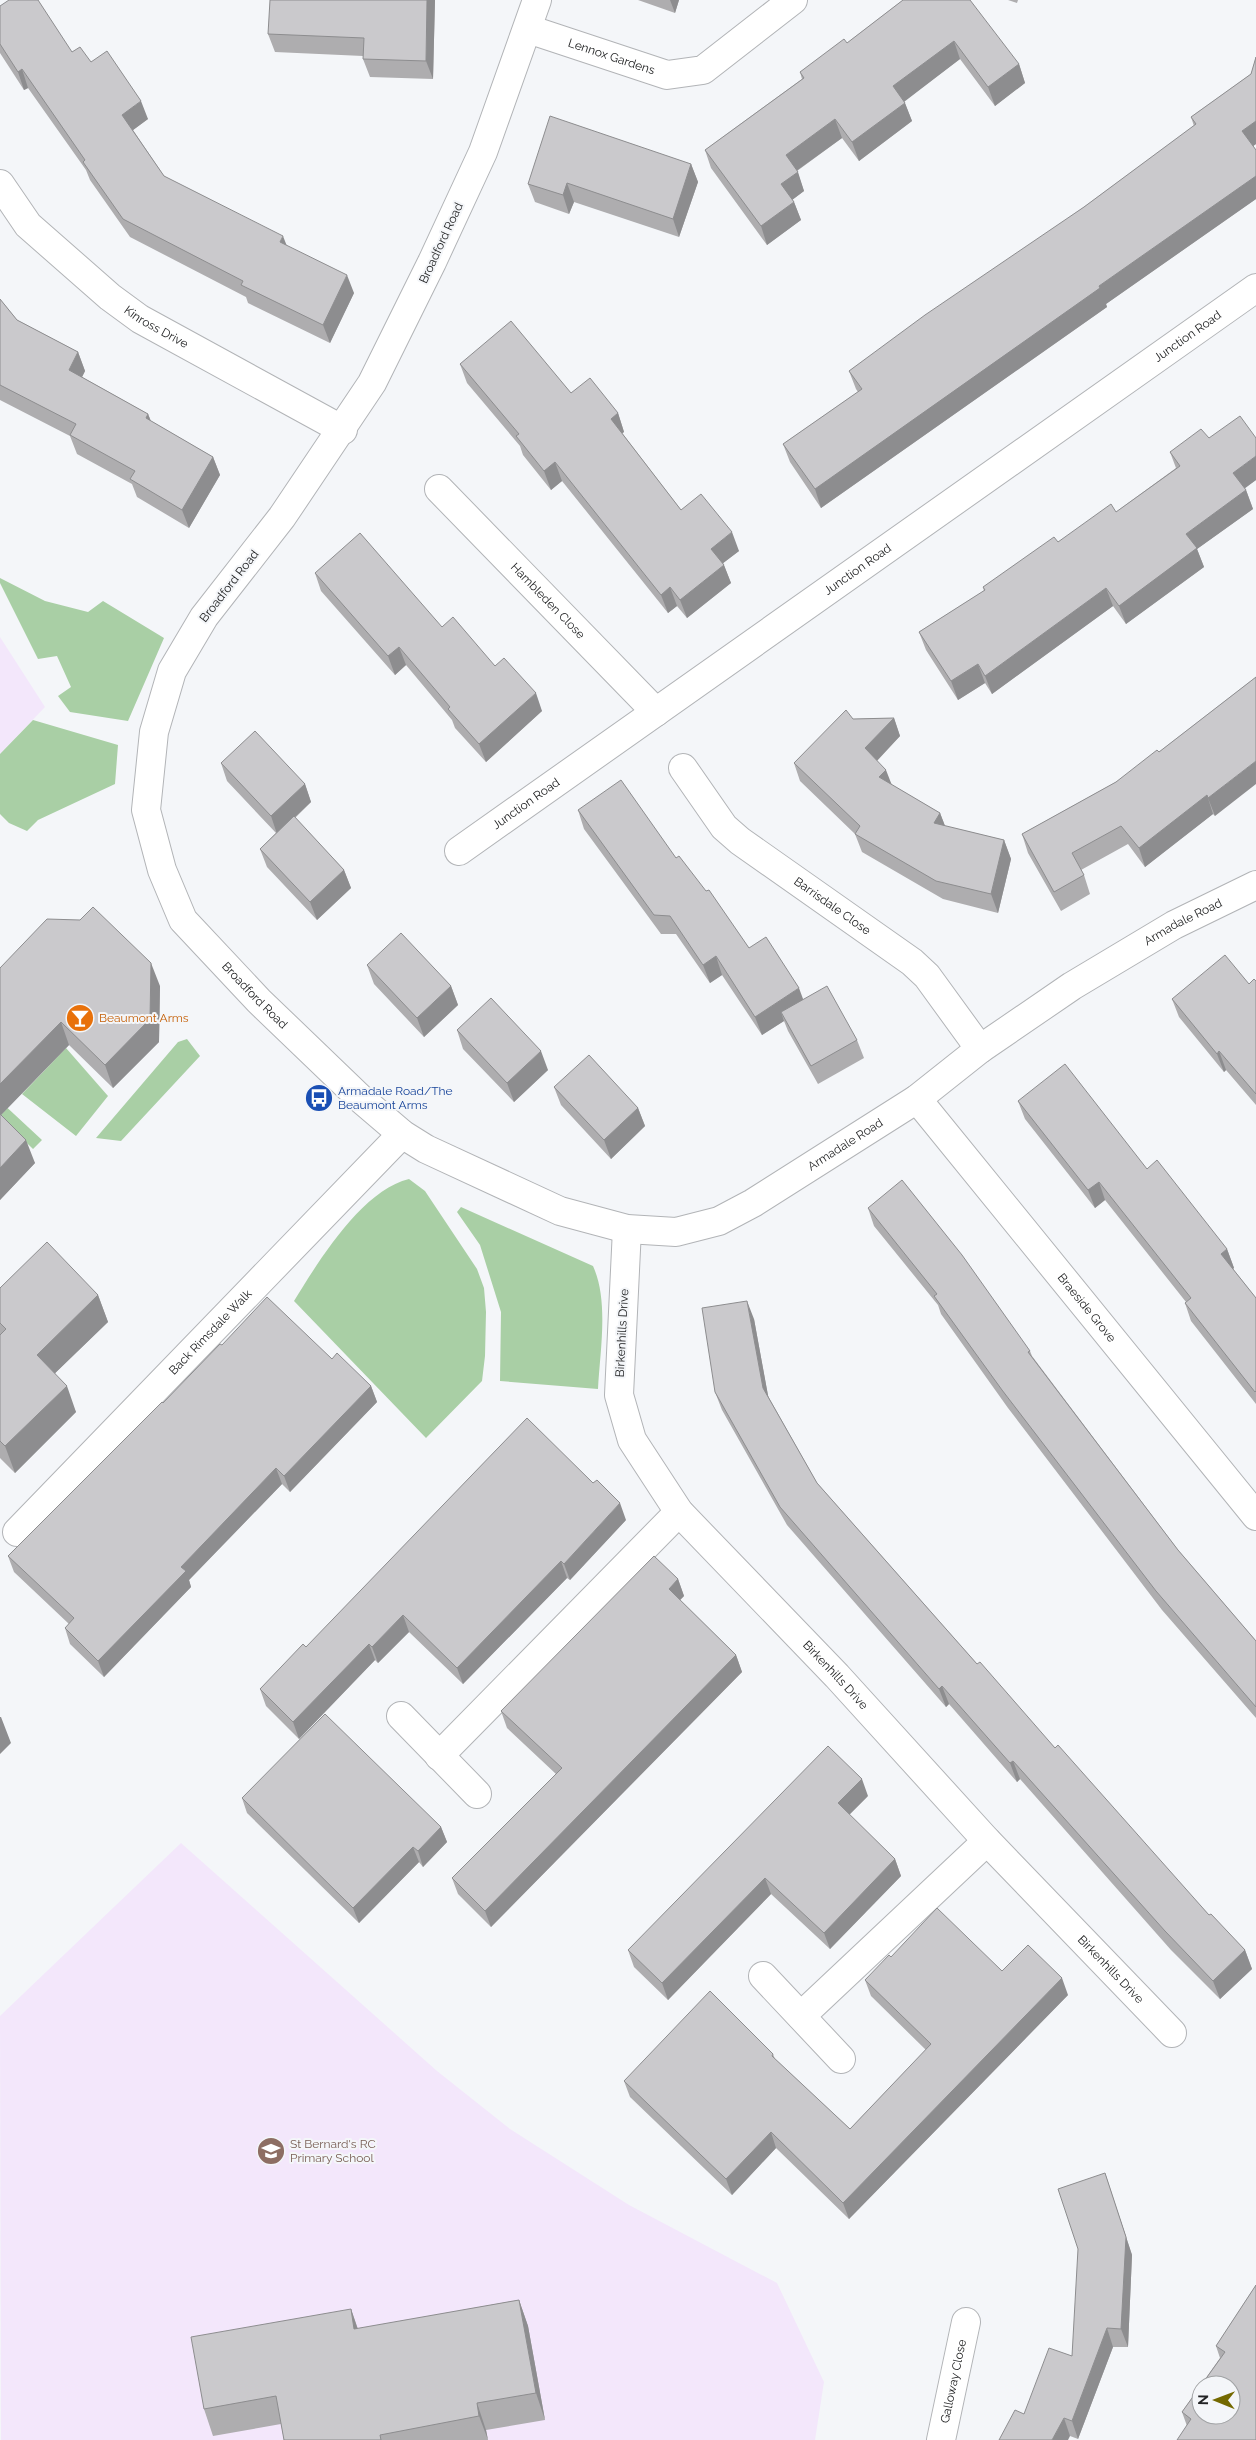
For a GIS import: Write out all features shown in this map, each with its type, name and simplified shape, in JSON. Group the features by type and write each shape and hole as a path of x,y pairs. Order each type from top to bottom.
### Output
{"street":[{"name":"Broadford Road","path":"402,1134 361,1099 259,1001 183,920 162,870 146,810 154,732 172,671 204,617 282,517 372,383 483,152 537,0"},
{"name":"Lennox Gardens","path":"528,29 667,75 703,70 793,0"},
{"name":"Kinross Drive","path":"0,184 28,225 110,297 140,319 342,430"},
{"name":"Junction Road","path":"459,851 1256,288"},
{"name":"Hambleden Close","path":"439,489 656,712"},
{"name":"Barrisdale Close","path":"682,768 724,827 740,841 912,962 926,976 980,1049"},
{"name":"Armadale Road","path":"402,1134 426,1149 560,1211 627,1229 676,1232 719,1222 753,1203 917,1099 980,1049 1072,986 1174,925 1256,885"},
{"name":"Braeside Grove","path":"917,1099 1256,1516"},
{"name":"Back Rimsdale Walk","path":"17,1532 402,1134"},
{"name":"Birkenhills Drive","path":"627,1229 619,1395 632,1440 679,1512 836,1676 987,1841 1172,2033"},
{"path":"440,1756 679,1512"},
{"path":"401,1716 477,1794"},
{"path":"801,2016 987,1841"},
{"path":"763,1976 841,2059"},
{"name":"Galloway Close","path":"940,2440 966,2322"}],"shaded area":[{"path":"0,637 45,707 0,754"},
{"name":"St Bernard's RC Primary School","path":"181,1843 437,2071 510,2129 629,2205 777,2283 824,2382 815,2440 1,2440 0,2016"}],"green space":[{"path":"0,578 45,601 88,612 103,601 164,638 128,721 70,712 58,696 71,687 57,656 38,659 0,583"},
{"path":"33,720 118,745 115,784 38,820 27,831 9,823 0,814 0,754"},
{"path":"187,1039 200,1056 121,1141 96,1138 178,1042"},
{"path":"66,1048 108,1096 76,1136 22,1094"},
{"path":"0,1101 42,1140 33,1149 0,1117"},
{"path":"409,1179 425,1191 477,1269 484,1288 486,1312 485,1356 482,1381 426,1438 294,1301 315,1267 358,1212 375,1197 392,1186"},
{"path":"461,1207 593,1266 598,1280 602,1310 602,1343 598,1389 500,1381 501,1312 480,1245 457,1212"}],"building":[{"path":"9,0 38,0 72,52 80,47 91,62 107,51 141,101 122,115 164,176 283,236 280,242 347,275 323,325 241,285 243,281 123,219 22,69 18,72 0,44 0,6"},
{"path":"270,0 427,0 426,61 363,59 364,38 268,34"},
{"path":"903,0 970,0 1019,64 988,87 954,41 893,86 905,103 852,142 835,119 786,155 798,172 781,184 794,202 761,226 705,150 804,78 800,72 844,39 847,43"},
{"path":"1256,57 1256,121 1242,131 1256,150 1256,176 815,489 783,444 862,389 849,371 925,315 1084,207 1196,124 1191,117 1251,74"},
{"path":"550,116 691,164 673,219 567,183 563,195 528,184"},
{"path":"0,299 17,320 78,352 69,370 148,414 146,418 213,457 182,510 130,479 135,471 70,435 76,424 0,385"},
{"path":"511,321 571,393 590,378 618,413 611,419 681,510 701,494 732,532 711,549 724,565 680,600 670,587 661,595 555,462 544,471 516,436 519,434 460,364"},
{"path":"1240,416 1256,438 1256,456 1233,473 1246,490 1186,534 1197,548 1119,606 1106,588 985,676 978,664 951,681 919,632 985,590 983,587 1054,537 1058,542 1111,504 1116,512 1180,466 1170,452 1201,429 1209,438"},
{"path":"360,533 442,627 453,617 495,666 504,658 536,693 479,744 448,709 450,707 399,647 388,656 315,573"},
{"path":"1256,677 1256,761 1208,798 1207,795 1139,848 1121,826 1072,853 1084,875 1054,892 1022,834 1116,782 1157,750 1159,752"},
{"path":"846,710 853,719 894,718 865,748 886,770 879,777 940,813 934,823 1004,840 991,894 936,881 855,834 860,826 794,763"},
{"path":"255,731 305,784 271,816 221,763"},
{"path":"621,780 676,858 679,856 706,891 709,890 749,948 766,937 799,988 755,1017 716,956 703,965 670,916 654,915 578,810"},
{"path":"294,816 344,870 310,902 260,849"},
{"name":"Beaumont Arms","path":"93,907 151,963 150,1019 105,1065 61,1022 0,1084 0,968 47,919 80,920"},
{"path":"401,933 451,986 417,1018 367,965"},
{"path":"1225,955 1249,984 1254,979 1256,981 1256,1094 1219,1051 1217,1054 1172,999"},
{"path":"827,986 857,1040 811,1066 781,1012"},
{"path":"491,998 541,1051 507,1083 457,1030"},
{"path":"589,1055 638,1108 604,1140 554,1087"},
{"path":"1065,1064 1147,1169 1157,1160 1227,1249 1221,1254 1256,1298 1255,1392 1185,1303 1191,1298 1099,1182 1088,1190 1018,1101"},
{"path":"0,1114 26,1140 0,1168"},
{"path":"902,1180 962,1255 1030,1351 1028,1352 1178,1550 1256,1641 1256,1707 1156,1591 1002,1390 934,1296 937,1294 868,1208"},
{"path":"47,1242 98,1295 37,1355 67,1386 5,1446 0,1441 0,1335 6,1329 0,1323 0,1288"},
{"path":"267,1297 332,1359 337,1353 371,1386 284,1476 276,1468 181,1567 186,1571 98,1661 65,1628 74,1618 8,1556 220,1344 222,1345"},
{"path":"747,1301 763,1388 817,1483 977,1664 980,1662 1055,1748 1058,1745 1209,1915 1211,1914 1245,1950 1213,1981 1165,1931 1013,1761 1010,1763 942,1686 939,1689 780,1507 715,1392 702,1308"},
{"path":"527,1418 593,1483 597,1480 620,1503 564,1564 561,1561 457,1668 403,1615 372,1647 369,1644 293,1722 260,1689 303,1644 306,1647"},
{"path":"654,1556 678,1579 669,1589 736,1655 485,1911 452,1878 562,1768 501,1711"},
{"path":"325,1714 441,1827 418,1851 413,1847 353,1908 242,1798"},
{"path":"828,1746 862,1779 838,1803 895,1859 824,1933 765,1878 662,1983 628,1950"},
{"path":"937,1908 1002,1971 1028,1945 1062,1978 843,2203 771,2132 726,2179 624,2081 710,1991 773,2054 772,2056 850,2129 931,2044 865,1980 889,1955 891,1957"},
{"path":"1105,2173 1126,2237 1121,2329 1107,2328 1072,2421 1064,2418 1052,2440 999,2440 1015,2410 1024,2414 1049,2348 1072,2356 1078,2249 1058,2189"},
{"path":"1256,2285 1256,2440 1177,2440 1191,2419 1191,2425 1241,2425 1241,2375 1208,2375 1225,2352 1216,2346"},
{"path":"519,2300 536,2393 477,2403 479,2416 380,2435 381,2440 284,2440 276,2396 204,2409 191,2337 351,2309 354,2329"},
{"path":"1191,2399 1191,2419 1182,2412"}],"place":[{"name":"Beaumont Arms","path":"80,1018"},
{"name":"Armadale Road/The Beaumont Arms","path":"319,1098"},
{"name":"St Bernard's RC Primary School","path":"271,2151"}]}
